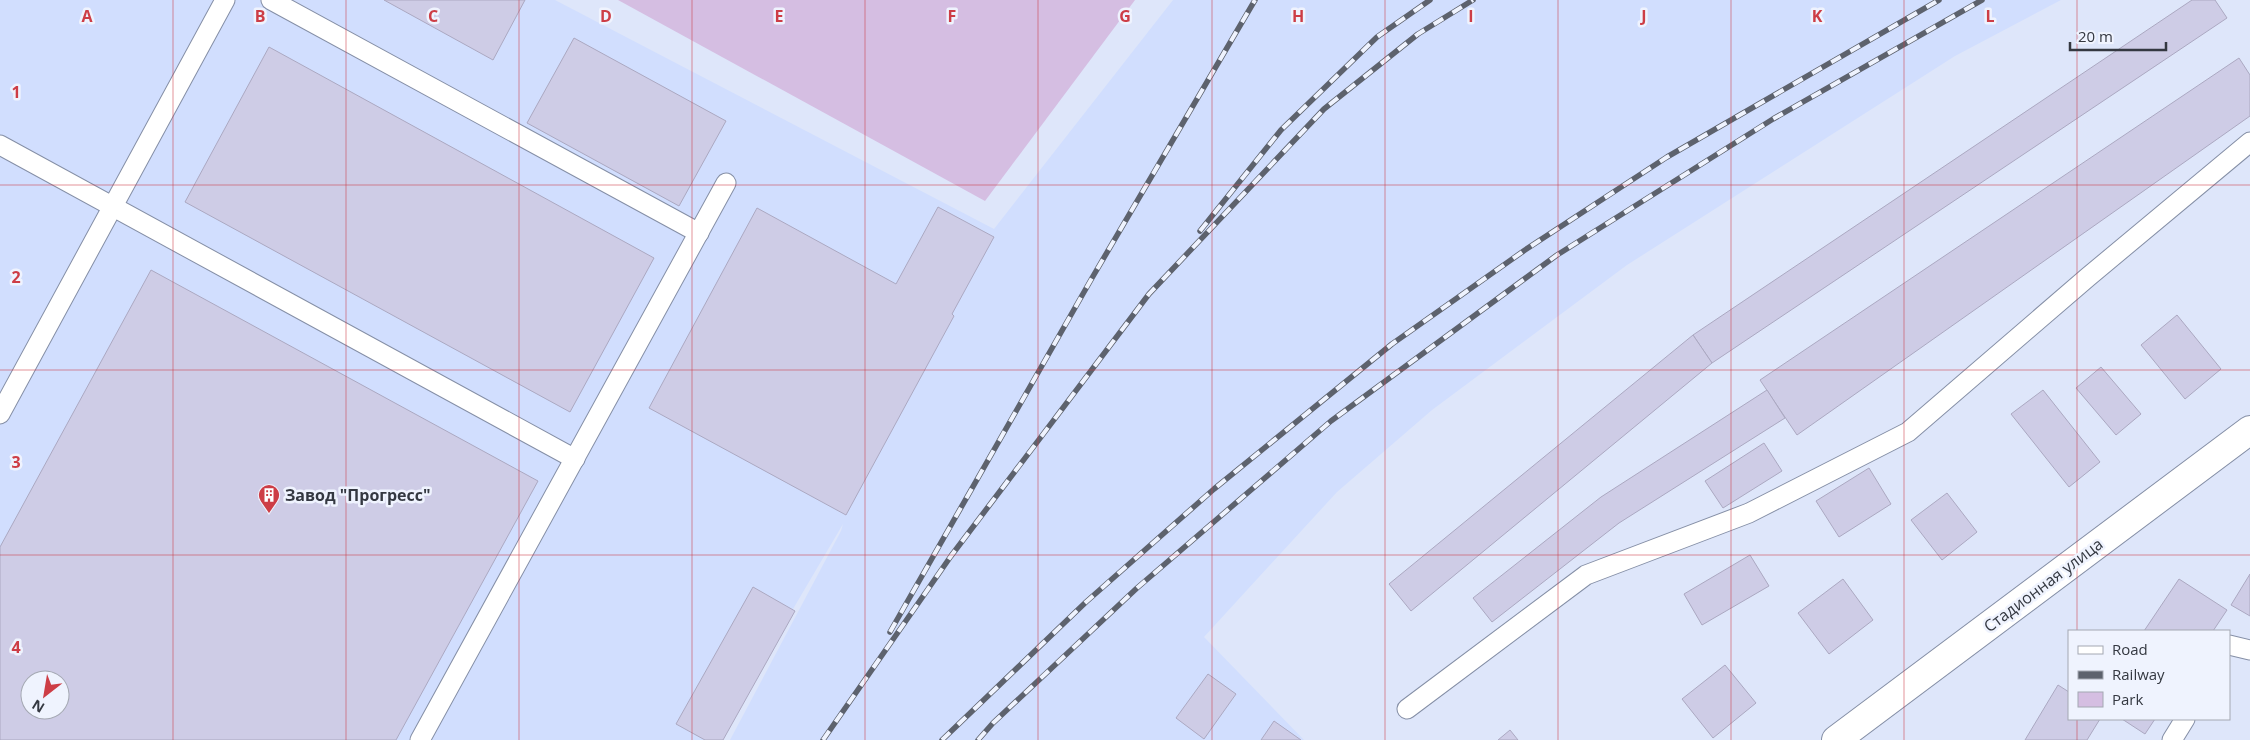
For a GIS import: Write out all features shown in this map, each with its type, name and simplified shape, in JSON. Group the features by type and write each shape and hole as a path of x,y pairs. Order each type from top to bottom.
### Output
{"street":[{"name":"Стадионная улица","path":"1836,740 2250,430"}],"lane":[{"path":"0,414 225,0"},
{"path":"271,0 699,234"},
{"path":"1407,709 1586,576 1749,513 1908,432 2088,277 2250,142"},
{"path":"0,145 575,459"},
{"path":"420,740 726,184"},
{"path":"2230,646 2250,650"},
{"path":"2172,740 2184,720"}],"shaded area":[{"path":"0,0 555,0 994,229 1173,0 2061,0 1955,56 1627,265 1432,410 1337,492 1204,637 1304,740 730,740 843,524 716,740 0,740"}],"green space":[{"path":"618,0 1135,0 985,201"}],"building":[{"path":"384,0 525,0 493,60"},
{"path":"2192,0 2215,0 2227,18 1712,363 1693,335"},
{"path":"574,38 726,121 679,206 527,123"},
{"path":"269,47 654,258 570,412 185,202"},
{"path":"2239,58 2250,75 2250,116 1797,435 1760,380"},
{"path":"938,207 994,237 952,314 954,316 846,515 649,408 757,208 896,284"},
{"name":"Завод \"Прогресс\"","path":"151,270 538,481 396,740 0,740 0,547"},
{"path":"2177,315 2221,369 2185,399 2141,345"},
{"path":"1693,335 1712,363 1411,611 1389,584"},
{"path":"2101,367 2141,414 2116,435 2076,388"},
{"path":"1767,390 1785,418 1619,523 1492,622 1473,598 1601,497"},
{"path":"2043,390 2100,462 2069,487 2011,414"},
{"path":"1764,443 1782,471 1723,508 1705,481"},
{"path":"1869,468 1891,504 1839,537 1816,501"},
{"path":"1947,493 1977,532 1942,560 1911,520"},
{"path":"1750,555 1769,586 1702,625 1684,594"},
{"path":"2250,574 2250,616 2231,605"},
{"path":"1843,579 1873,620 1829,654 1798,613"},
{"path":"2179,579 2227,610 2214,630 2145,630"},
{"path":"753,587 795,611 723,740 705,740 676,724"},
{"path":"1725,665 1756,703 1713,738 1682,699"},
{"path":"1208,674 1236,694 1204,739 1176,718"},
{"path":"2058,685 2068,691 2068,720 2099,720 2087,740 2025,740"},
{"path":"2124,720 2154,720 2145,734"},
{"path":"1274,721 1301,740 1261,740"},
{"path":"1510,730 1518,740 1498,740"}],"railway":[{"path":"890,632 1092,278 1255,0"},
{"path":"1200,231 1281,130 1377,37 1430,0"},
{"path":"823,740 951,556 1149,294 1324,109 1418,34 1473,0"},
{"path":"942,740 1086,602 1214,489 1392,344 1525,250 1667,157 1939,0"},
{"path":"978,740 993,723 1137,588 1331,421 1557,255 1773,119 1982,0"}],"place":[{"name":"Завод \"Прогресс\"","path":"269,514"}]}
